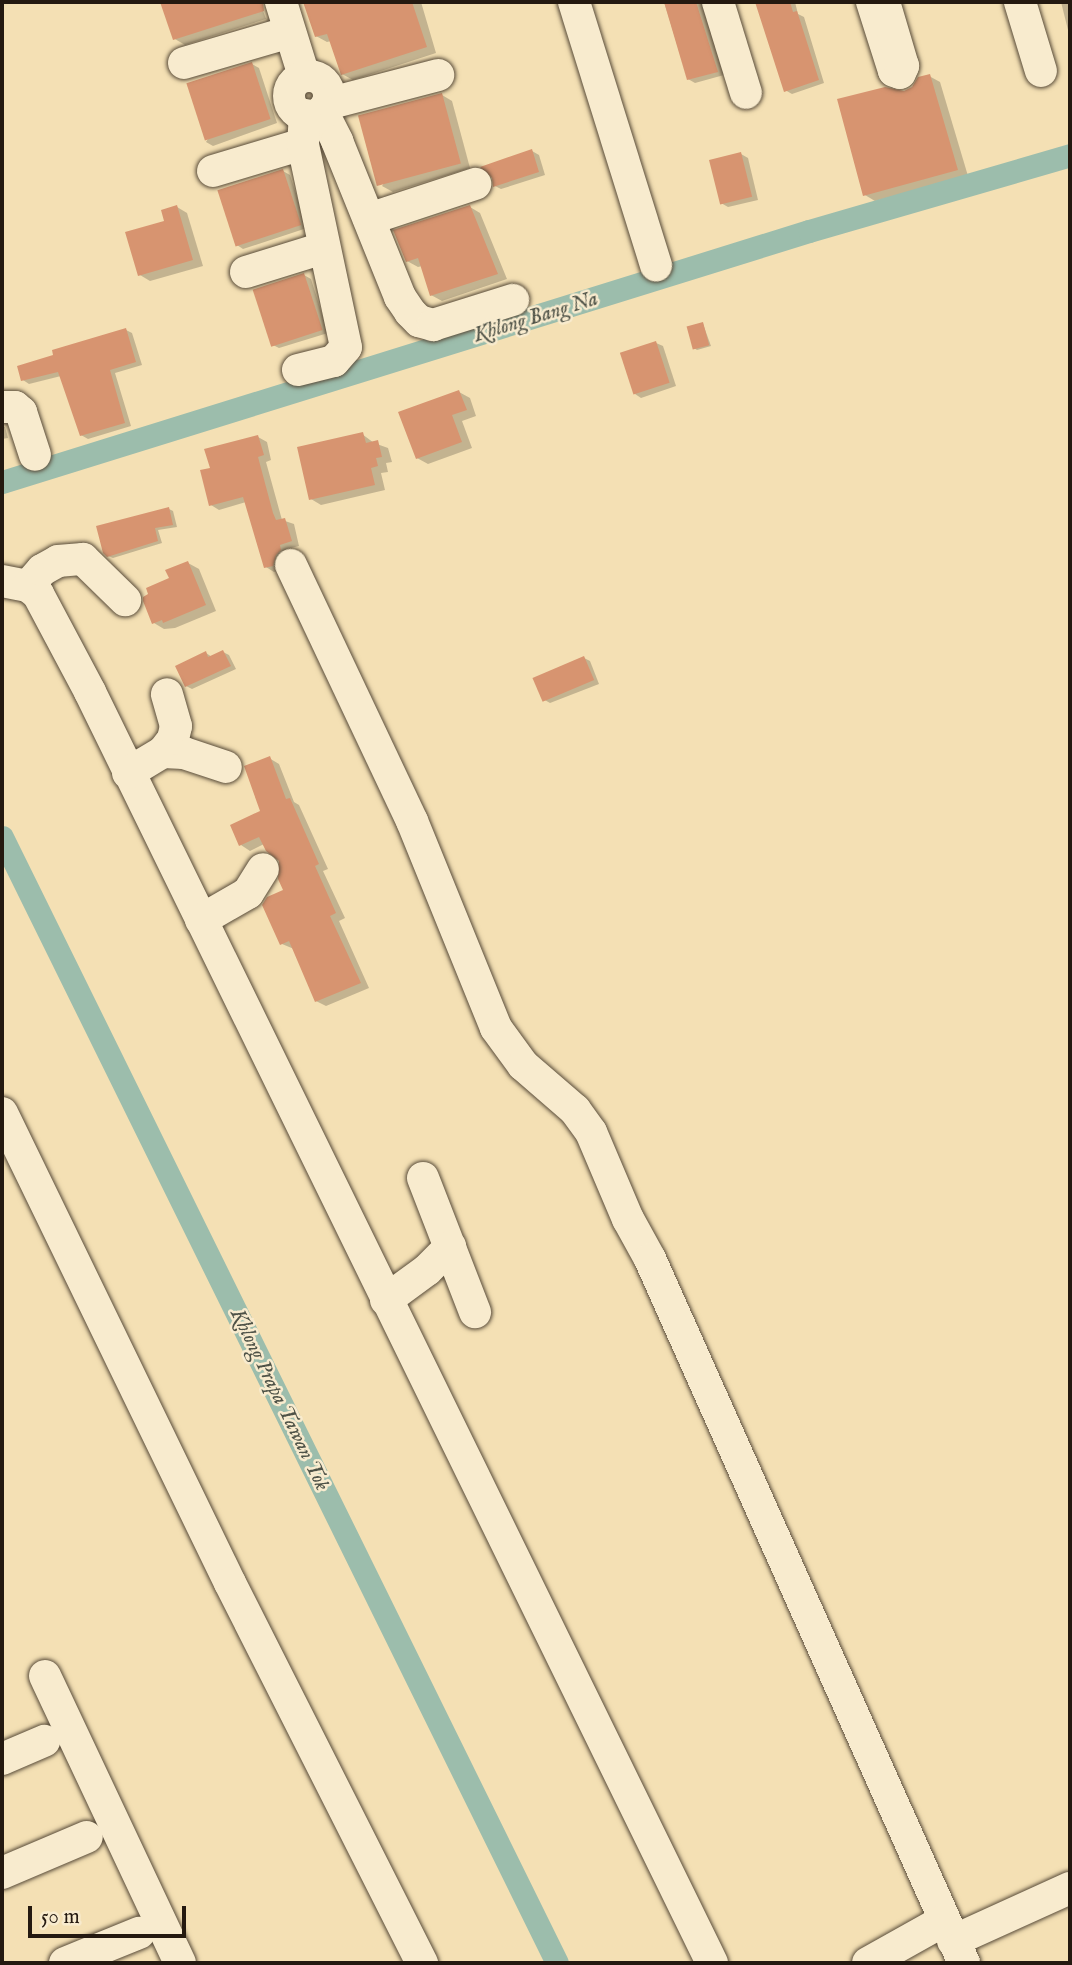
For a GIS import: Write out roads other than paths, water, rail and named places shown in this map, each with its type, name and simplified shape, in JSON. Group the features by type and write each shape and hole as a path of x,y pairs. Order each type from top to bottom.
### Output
{"street":[{"path":"281,2 304,76 321,80 329,95 314,119 323,248 335,290 346,347 334,361 298,370"},
{"path":"574,2 656,266"},
{"path":"718,2 746,93"},
{"path":"872,2 892,66 900,73 903,66 884,2"},
{"path":"1020,2 1041,71"},
{"path":"184,63 290,32"},
{"path":"214,171 314,119 438,75"},
{"path":"314,119 369,219 400,297 419,321 433,325 513,300"},
{"path":"369,219 475,184"},
{"path":"246,272 323,248"},
{"path":"2,407 15,407 21,412 35,456"},
{"path":"125,600 83,559 58,561 15,584 45,607 712,1963"},
{"path":"291,565 412,821 496,1028 523,1065 575,1110 591,1132 953,1942"},
{"path":"128,773 163,752 173,739 176,726 167,694"},
{"path":"163,752 192,755 226,767"},
{"path":"201,920 248,893 263,869"},
{"path":"2,1113 230,1583 422,1963"},
{"path":"423,1178 475,1312"},
{"path":"386,1300 427,1270 450,1247"},
{"path":"45,1676 180,1963"},
{"path":"2,1759 44,1741"},
{"path":"2,1873 87,1837"},
{"path":"868,1963 953,1942 1070,1888"},
{"path":"65,1963 139,1933"}],"waterway":[{"name":"Khlong Bang Na","path":"2,482 809,231 1070,155"},
{"name":"Khlong Prapa Tawan Tok","path":"2,837 557,1963"}]}
